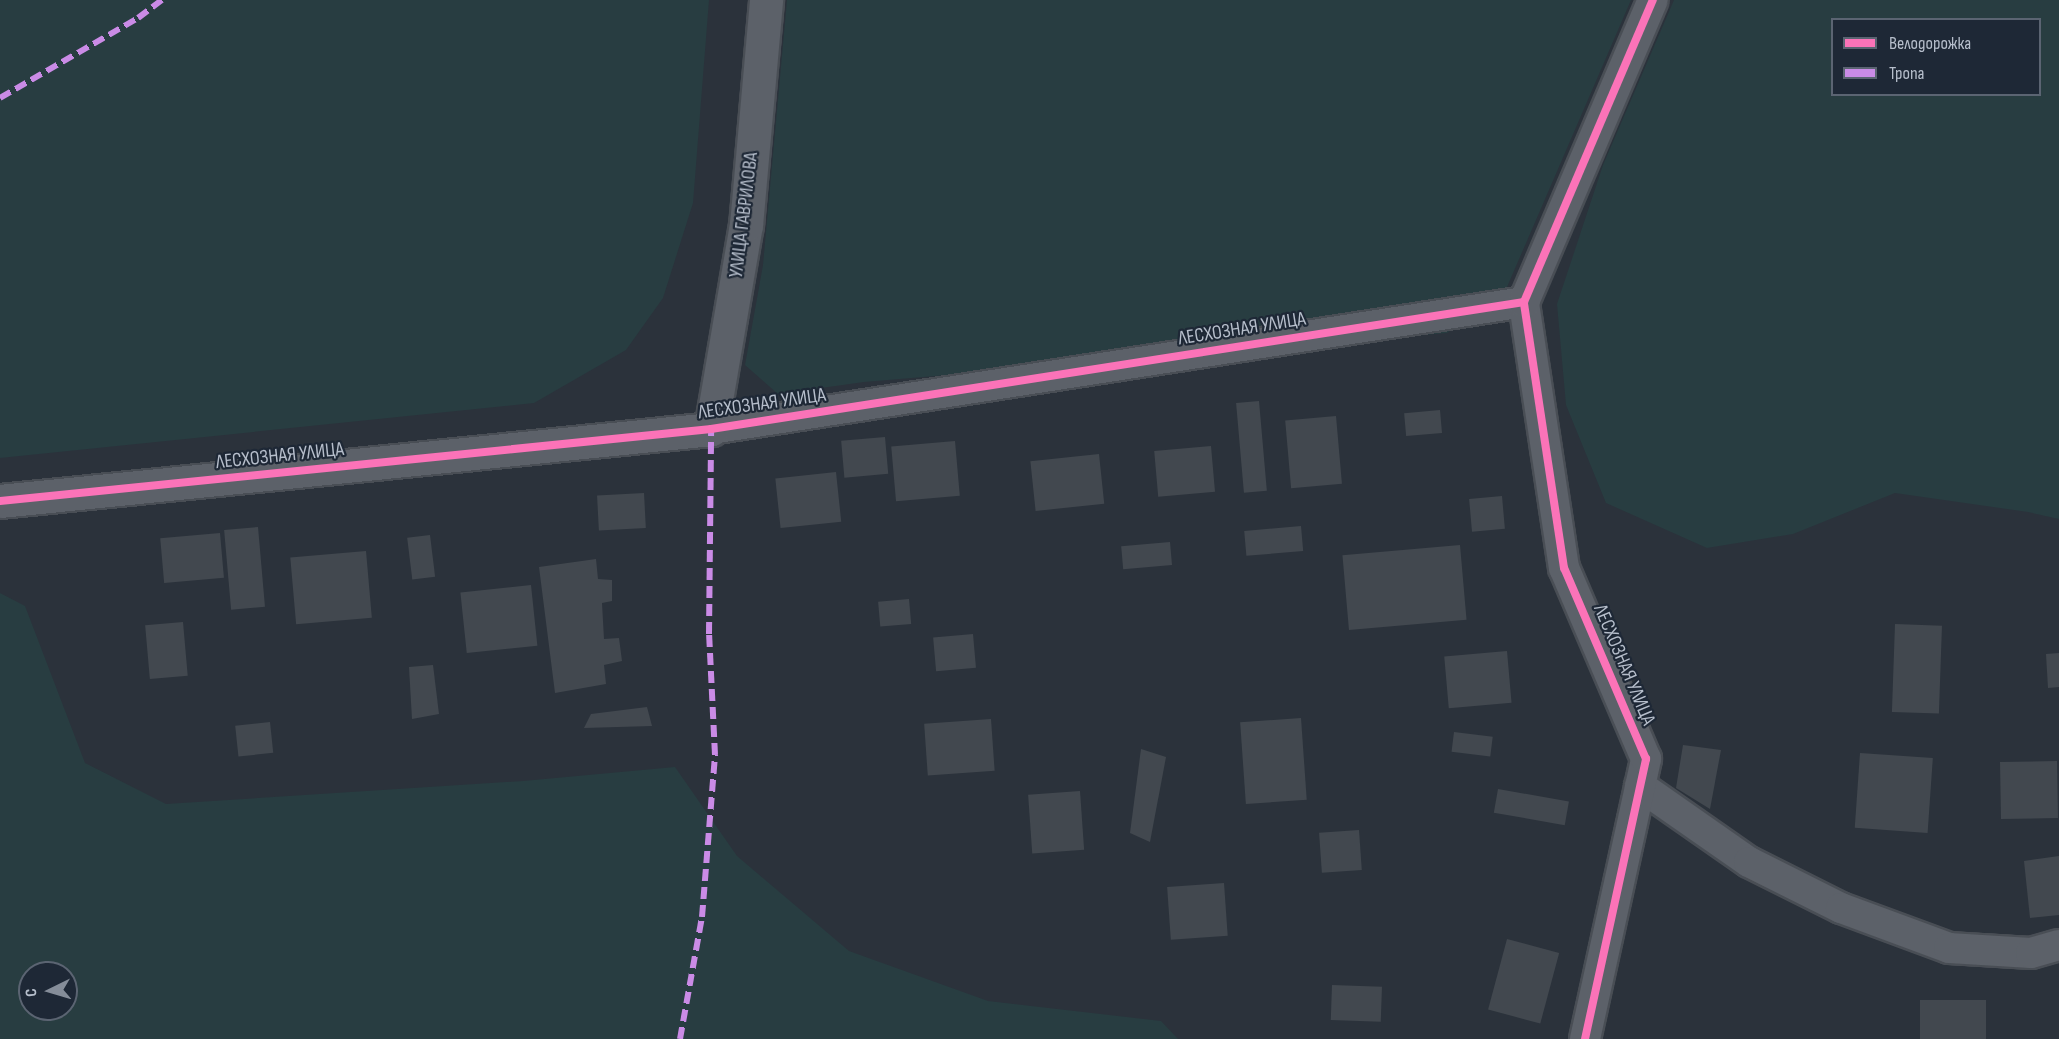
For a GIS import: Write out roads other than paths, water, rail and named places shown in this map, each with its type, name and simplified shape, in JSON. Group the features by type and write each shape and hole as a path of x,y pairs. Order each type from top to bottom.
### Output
{"street":[{"name":"УЛИЦА ГАВРИЛОВА","path":"711,429 746,225 766,0"},
{"path":"1524,302 1653,0"},
{"name":"ЛЕСХОЗНАЯ УЛИЦА","path":"0,501 711,429 1524,302 1564,568 1646,759 1585,1039"},
{"path":"1640,786 1749,862 1841,908 1949,948 2031,953 2059,945"}]}
